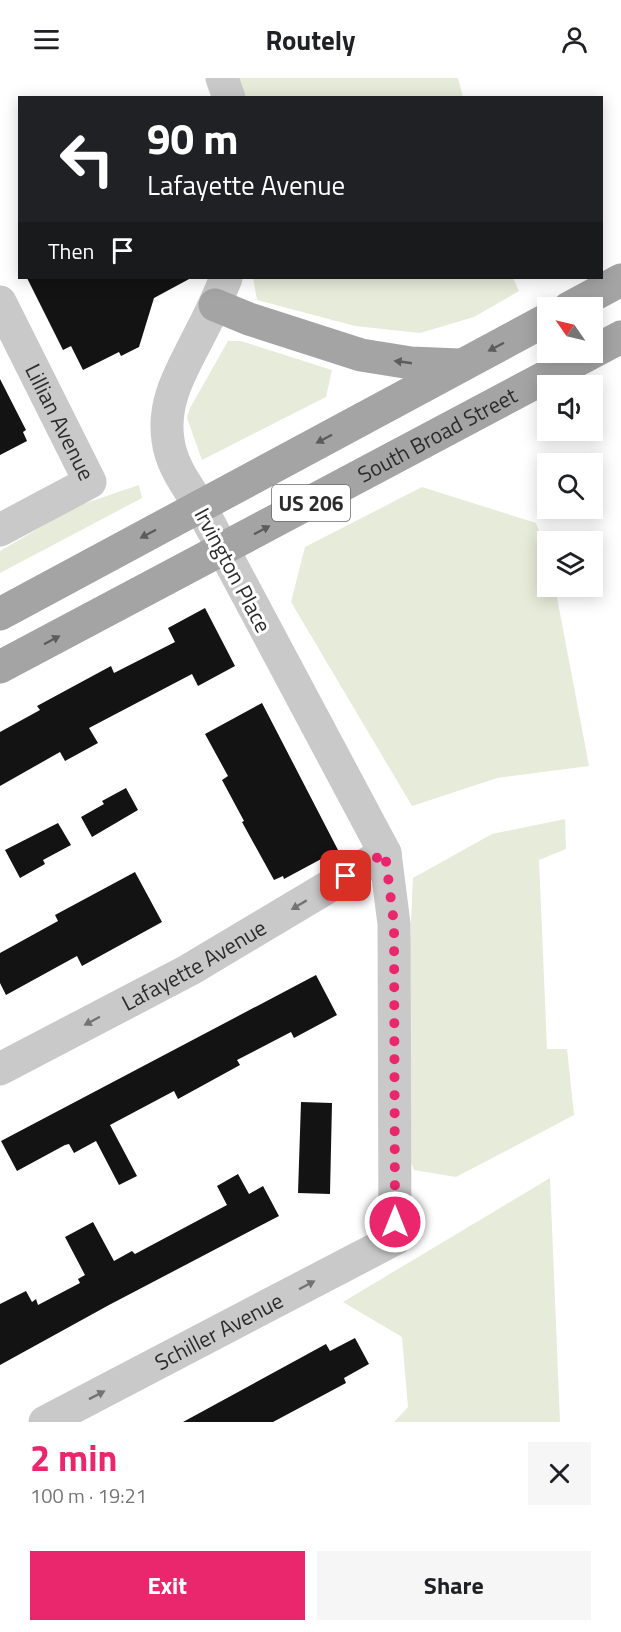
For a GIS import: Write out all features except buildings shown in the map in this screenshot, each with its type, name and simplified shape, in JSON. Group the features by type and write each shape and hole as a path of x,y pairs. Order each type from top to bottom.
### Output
{"main road":[{"path":"589,297 621,280"},
{"path":"220,291 249,319 361,355 411,363 461,365"},
{"name":"US 206","path":"0,614 537,325"},
{"name":"South Broad Street","path":"0,667 621,338"}],"street":[{"path":"222,78 228,96"},
{"name":"Irvington Place","path":"220,291 172,388 166,415 168,441 176,468 200,507 385,853"},
{"name":"Lillian Avenue","path":"0,302 90,482 0,530"},
{"name":"Lafayette Avenue","path":"0,1070 189,970 385,853"},
{"name":"Schiller Avenue","path":"45,1422 395,1239 394,924 385,853"}],"green space":[{"path":"237,78 458,78 463,96 245,96"},
{"path":"253,279 513,279 519,291 474,317 420,333 355,326 257,300"},
{"path":"228,341 241,341 332,370 326,397 202,460 187,418 190,408"},
{"path":"139,485 142,498 0,573 0,551 77,506"},
{"path":"422,487 536,523 539,531 537,531 537,597 557,597 589,766 497,778 412,806 291,602 305,547"},
{"path":"565,819 566,849 539,860 547,1049 567,1049 574,1115 456,1177 414,1170 401,1136 413,878 492,834"},
{"path":"550,1178 560,1422 394,1422 408,1407 402,1337 343,1302"}],"route":[{"path":"346,876 385,853 394,924 395,1222"}]}
